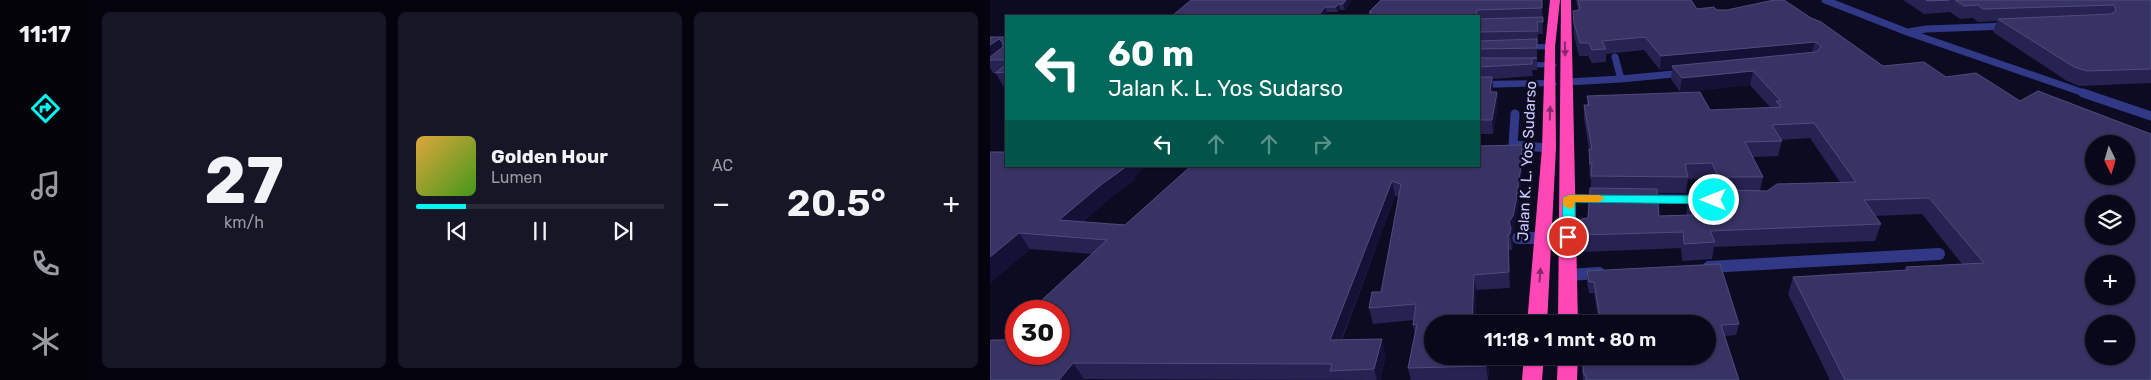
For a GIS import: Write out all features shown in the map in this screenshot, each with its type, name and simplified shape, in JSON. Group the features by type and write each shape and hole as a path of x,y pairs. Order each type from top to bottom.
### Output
{"highway":[{"name":"Jalan K. L. Yos Sudarso","path":"1538,315 1549,148 1551,65 1548,24 1555,0"},
{"path":"1566,0 1564,47 1567,82 1569,198 1568,315"},
{"path":"1532,380 1533,365"},
{"path":"1567,380 1568,365"}],"street":[{"path":"1480,48 1550,47"},
{"path":"1480,66 1551,65"},
{"path":"1480,85 1551,84"},
{"path":"1569,198 1735,200"}],"lane":[{"path":"1825,0 1907,32 2151,116"},
{"path":"1907,32 1926,29 2018,25"},
{"path":"1615,57 1621,79"},
{"path":"1567,82 1621,79 1697,71"},
{"path":"1514,114 1514,145 1549,148"},
{"path":"1518,238 1543,238"},
{"path":"1701,268 1939,254"},
{"path":"1568,275 1612,272"}],"building":[{"path":"1191,0 1346,0 1343,4 1338,4 1336,7 1325,7 1319,15 1173,15"},
{"path":"1381,0 1542,0 1542,8 1477,10 1476,15 1369,15 1372,12 1369,12"},
{"path":"1578,0 1691,0 1697,9 1714,7 1717,10 1727,10 1774,0 1784,0 1811,18 1821,22 1883,66 1924,62 1946,77 1976,73 2020,101 2038,91 2151,134 2151,380 1845,380 1793,277 1908,270 1906,267 1984,263 1929,198 1864,200 1881,224 1710,231 1715,242 1684,244 1683,232 1582,235 1581,219 1588,218 1590,188 1657,189 1659,216 1693,215 1688,201 1727,199 1723,190 1767,191 1777,184 1856,182 1814,123 1772,125 1782,141 1745,142 1763,177 1718,177 1712,163 1685,164 1688,177 1591,176 1592,164 1590,164 1589,149 1592,149 1584,105 1589,105 1587,96 1700,92 1710,110 1781,107 1776,101 1781,101 1753,71 1682,78 1672,66 1816,52 1821,47 1815,42 1661,56 1645,37 1602,41 1606,49 1592,50 1589,43 1580,43 1574,23 1573,11 1580,10"},
{"path":"1955,0 2151,0 2151,69 2087,71 2074,67 1998,19 2111,14 2116,11 2114,5 1983,9 1978,5 1964,6"},
{"path":"1543,17 1543,22 1537,22 1538,31 1480,32 1480,19"},
{"path":"990,37 1005,37 1005,60 990,60 990,57 1003,47 1003,42 999,39 990,45"},
{"path":"1537,39 1537,48 1480,49 1480,41"},
{"path":"1480,58 1532,58 1532,64 1480,67"},
{"path":"1005,66 1005,72 995,73"},
{"path":"1480,77 1492,77 1490,92 1497,92 1492,120 1480,120"},
{"path":"1522,145 1516,201 1513,216 1509,222 1511,228 1510,234 1508,234 1509,272 1474,275 1472,315 1424,315 1424,365 1486,366 1408,368 1417,324 1413,325 1416,304 1369,308 1372,292 1381,292 1401,184 1392,181 1330,340 1382,339 1374,369 1330,371 1332,364 1073,363 1059,380 990,380 991,340 1005,340 1005,365 1070,365 1070,300 1042,300 1107,240 1019,233 990,257 990,152 1005,152 1005,167 1126,167 1059,220 1125,225 1190,167 1480,167 1480,146"},
{"path":"1720,264 1739,324 1721,325 1739,380 1586,380 1583,365 1716,365 1716,315 1600,315 1594,282 1589,282 1587,271"}],"slow traffic":[{"path":"1569,205 1569,198 1599,198"}],"route":[{"path":"1568,237 1569,198 1714,200"}]}
